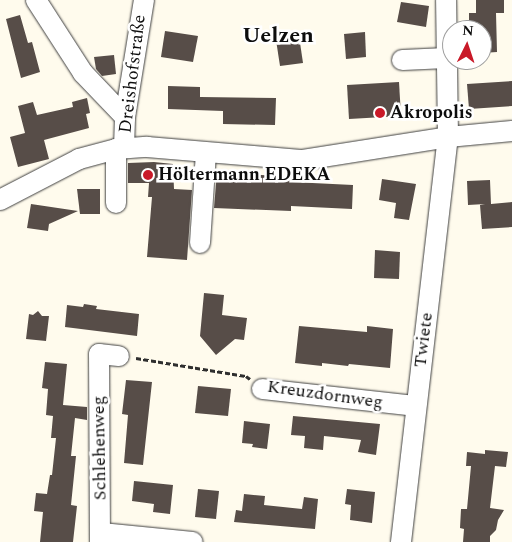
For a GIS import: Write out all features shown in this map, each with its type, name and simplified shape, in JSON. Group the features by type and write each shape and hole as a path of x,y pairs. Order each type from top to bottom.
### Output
{"street":[{"path":"36,0 83,73 125,117"},
{"name":"Dreishofstraße","path":"116,203 120,148 144,0"},
{"name":"Twiete","path":"446,0 446,20"},
{"path":"402,60 442,58"},
{"name":"Twiete","path":"401,542 448,137 446,70"},
{"path":"0,200 79,159 120,148 303,160 448,137 512,131"},
{"path":"200,243 206,153"},
{"name":"Schlehenweg","path":"100,538 91,353 119,356"},
{"name":"Kreuzdornweg","path":"262,389 416,406"},
{"path":"100,538 193,542"}],"path":[{"name":"Kreuzdornweg","path":"119,356 246,376 262,389"}],"building":[{"path":"476,0 504,0 504,13 496,13 497,52 492,52 492,20 469,20 469,13 476,13"},
{"path":"401,2 429,6 426,27 397,22"},
{"path":"20,15 28,43 32,42 40,72 21,78 6,19"},
{"path":"165,31 198,36 193,62 161,57"},
{"path":"365,32 366,57 346,59 344,34"},
{"path":"299,36 303,63 280,66 276,40"},
{"path":"114,55 116,74 102,76 96,69 94,57"},
{"path":"512,81 512,106 469,109 467,84"},
{"path":"399,82 401,116 349,119 347,85"},
{"path":"168,86 200,87 200,97 276,98 275,125 223,124 223,111 168,109"},
{"path":"87,98 90,113 86,114 89,128 44,140 49,159 18,167 10,137 25,133 18,106 33,102 37,115 73,107 72,102"},
{"path":"154,162 173,164 174,189 192,190 187,260 147,257 152,197 148,197 149,183 128,183 128,163"},
{"path":"217,172 292,177 292,182 353,185 352,209 291,206 291,211 214,208"},
{"path":"382,179 416,184 409,220 394,218 396,203 379,200"},
{"path":"490,180 491,204 512,202 512,227 482,229 480,205 485,204 468,205 467,181"},
{"path":"77,189 100,189 100,214 80,214"},
{"path":"31,204 78,211 49,224 48,231 27,228"},
{"path":"375,250 400,252 399,279 374,278"},
{"path":"204,293 224,295 222,315 247,318 244,340 235,339 216,355 200,336"},
{"path":"84,304 97,306 96,309 139,314 137,336 65,327 67,305 83,307"},
{"path":"38,311 42,316 49,316 46,341 26,339 29,314 33,315"},
{"path":"299,326 367,332 367,326 393,329 390,368 349,364 348,366 322,363 322,366 295,363"},
{"path":"45,362 67,364 63,405 87,407 87,420 75,418 71,456 76,456 71,505 77,506 73,542 40,542 43,512 34,511 36,493 47,494 50,475 52,475 56,438 51,438 53,416 46,415 48,389 42,388"},
{"path":"126,380 152,382 143,465 124,463 128,415 122,414"},
{"path":"198,386 231,389 228,416 195,413"},
{"path":"293,416 380,424 376,455 358,452 361,440 324,436 323,450 304,448 305,436 291,435"},
{"path":"244,421 270,424 267,449 252,447 253,444 242,443"},
{"path":"485,450 508,452 506,467 495,466 490,508 504,510 498,520 496,530 490,536 490,542 463,542 464,529 460,528 461,509 467,509 471,466 466,466 467,452 485,454"},
{"path":"134,481 173,485 170,514 153,512 154,504 132,501"},
{"path":"198,489 219,491 216,519 195,517"},
{"path":"347,489 375,492 372,523 350,520 351,505 345,504"},
{"path":"244,494 265,496 264,505 302,509 304,497 318,499 315,529 234,522 236,510 242,511"}],"place":[{"name":"Akropolis","path":"380,113"},
{"name":"Höltermann EDEKA","path":"148,175"}],"district":[{"name":"Uelzen","path":"278,36"}]}
